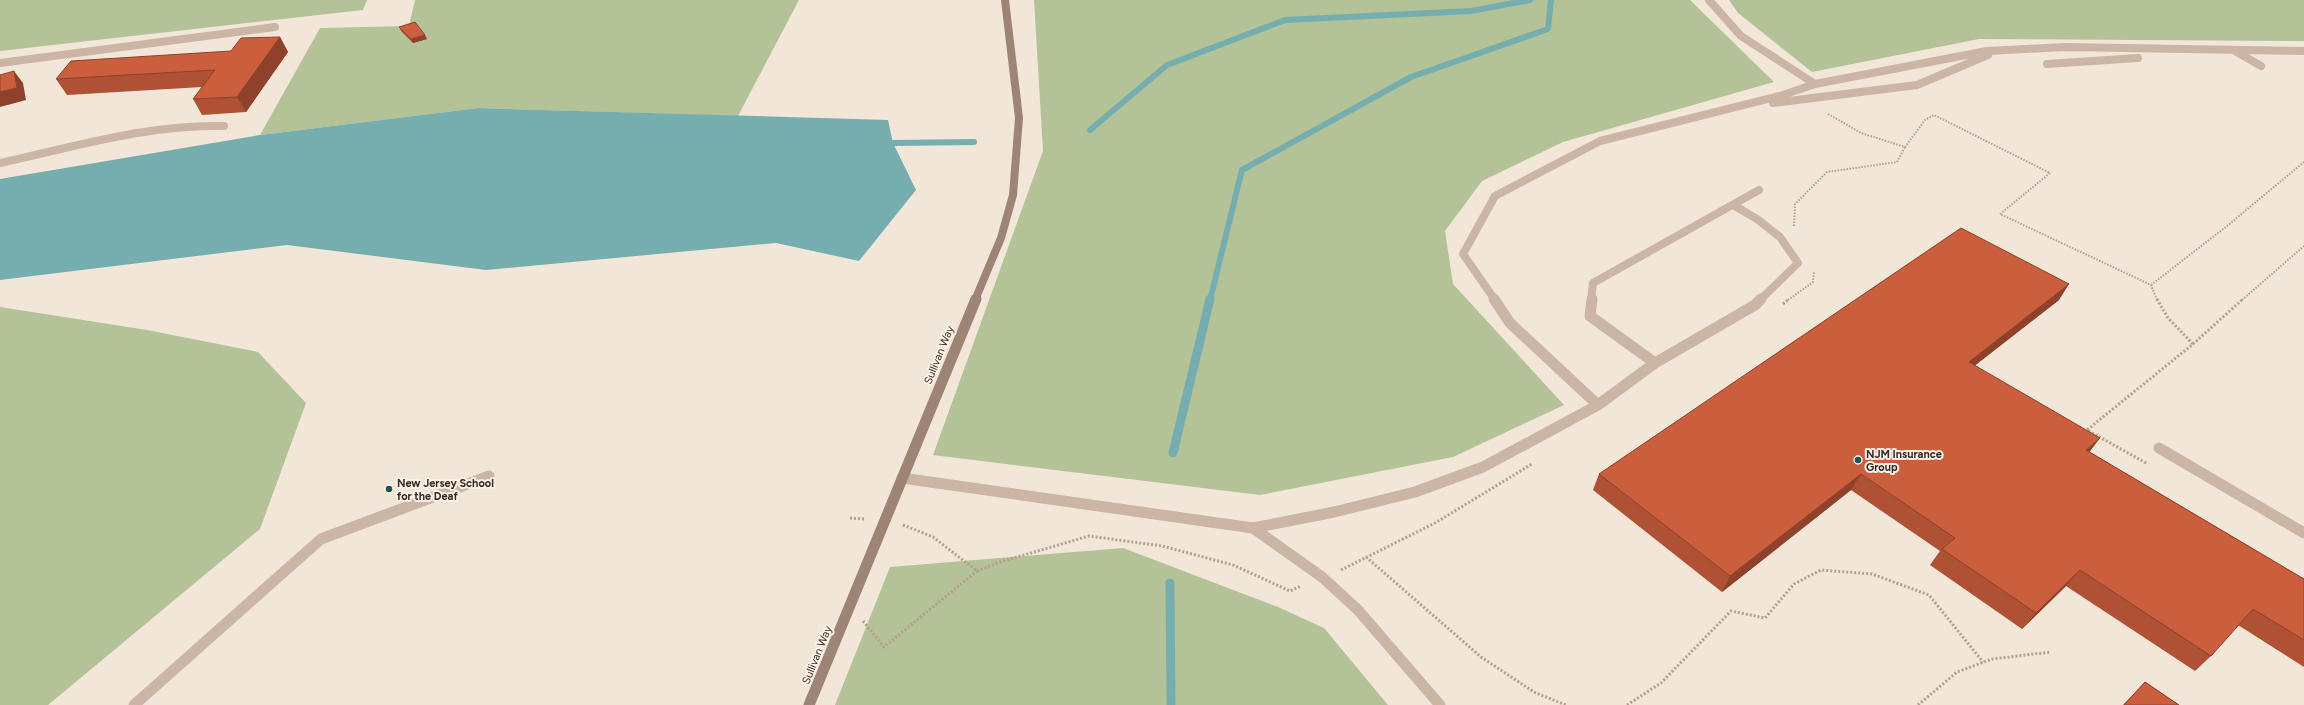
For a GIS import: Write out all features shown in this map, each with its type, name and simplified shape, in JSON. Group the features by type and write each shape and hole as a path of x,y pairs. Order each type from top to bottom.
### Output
{"main road":[{"name":"Sullivan Way","path":"809,705 1001,238 1013,195 1019,118 1005,0"}],"lane":[{"path":"1709,0 1741,36 1815,84"},
{"path":"0,63 275,27"},
{"path":"1598,405 1510,323 1463,254 1495,196 1600,141 1735,107 1815,84 1999,51 2065,47 2304,51"},
{"path":"2233,50 2260,66"},
{"path":"1735,107 1917,85 1999,51"},
{"path":"2047,64 2138,58"},
{"path":"0,163 158,128 189,125 224,126"},
{"path":"1655,363 1590,316 1593,283 1759,190"},
{"path":"902,478 1253,528 1334,512 1415,492 1483,467 1598,405 1655,363 1756,305 1798,263 1780,237 1757,219 1733,205"},
{"path":"2160,448 2304,533"},
{"path":"134,705 321,539 489,476"},
{"path":"1253,528 1322,577 1358,610 1440,705"}],"path":[{"path":"1808,99 1825,113 1861,133 1905,147"},
{"path":"1794,232 1795,204 1827,172 1897,162 1905,147 1925,120 1934,115 2050,173 2000,214 2151,285 2157,304 2171,324 2193,344"},
{"path":"2151,285 2227,226 2304,162"},
{"path":"2147,464 2087,430 2193,344 2304,246"},
{"path":"1777,309 1813,282 1815,268"},
{"path":"850,605 884,647 978,571 1000,562 1089,536 1162,546 1233,565 1290,592 1435,523 1536,461"},
{"path":"850,518 885,520 917,527 978,571"},
{"path":"1366,557 1481,657 1534,692 1566,705"},
{"path":"1627,705 1661,683 1692,649 1731,611 1764,618 1794,584 1821,570 1872,574 1929,596 1983,662"},
{"path":"1918,705 1957,672 1992,659 2051,652"}],"green space":[{"path":"0,0 367,0 363,10 0,51"},
{"path":"415,0 799,0 738,116 478,108 260,135 320,28 409,26"},
{"path":"1034,0 1690,0 1774,82 1563,142 1482,181 1445,231 1453,284 1564,405 1453,457 1260,495 933,455 1043,151"},
{"path":"1729,0 2304,0 2304,41 1979,39 1812,72 1738,13"},
{"path":"0,307 147,330 258,352 306,403 260,529 48,705 0,705"},
{"path":"1123,548 1278,607 1324,628 1388,705 835,705 890,567"}],"water":[{"path":"478,108 888,120 893,143 916,190 859,261 776,243 486,270 287,245 0,280 0,179 260,135"}],"building":[{"path":"415,22 425,35 411,39 399,27"},
{"path":"280,37 237,97 193,99 215,70 56,79 71,61 231,51 241,38"},
{"path":"14,71 17,88 0,92 0,75"},
{"name":"NJM Insurance Group","path":"1961,228 2069,284 1969,362 2100,438 2086,450 2304,579 2304,640 2253,609 2211,656 2080,570 2036,613 1942,549 1955,538 1861,474 1730,576 1599,474"},
{"path":"2145,682 2179,705 2124,705"}],"waterway":[{"path":"1090,130 1167,65 1285,20 1471,11 1530,0"},
{"path":"1210,300 1242,170 1411,77 1548,29 1551,0"},
{"path":"893,143 974,142"},
{"path":"1173,453 1210,299"},
{"path":"1170,583 1171,705"}],"place":[{"name":"NJM Insurance Group","path":"1858,460"},
{"name":"New Jersey School for the Deaf","path":"389,489"}]}
